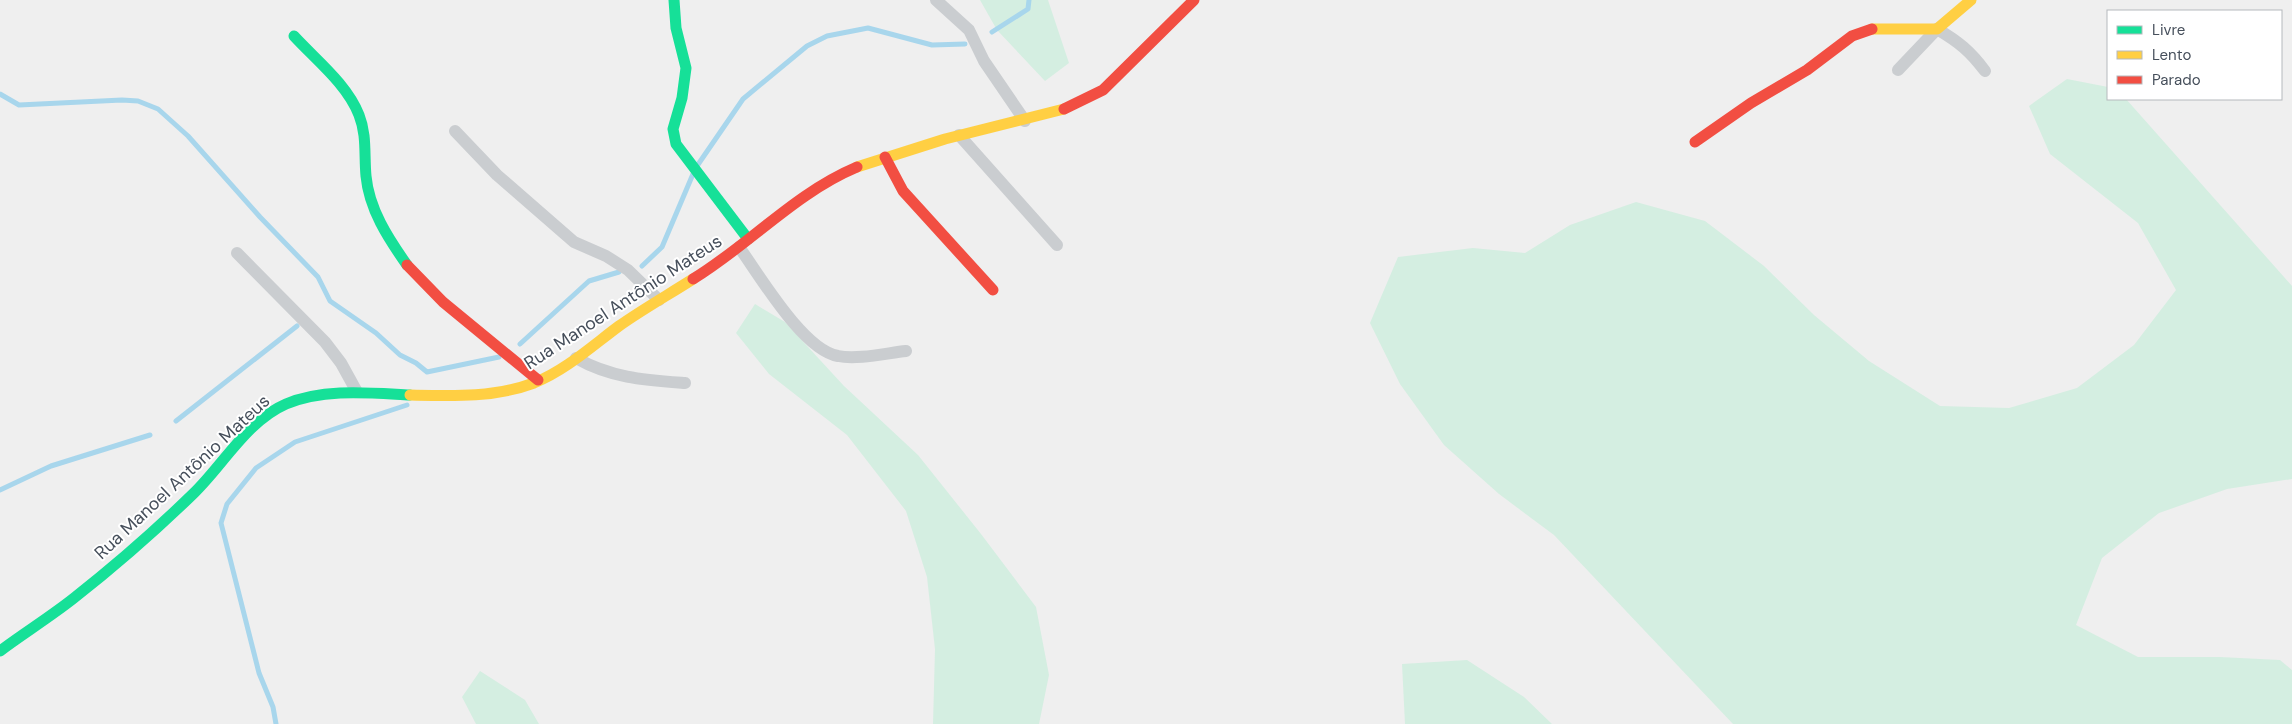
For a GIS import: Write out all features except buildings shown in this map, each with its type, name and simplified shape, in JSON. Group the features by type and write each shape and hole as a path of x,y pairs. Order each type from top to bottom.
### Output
{"street":[{"path":"674,0 676,28 686,68 682,98 673,129 676,144 744,243 796,325 828,354 840,357 906,351"},
{"path":"936,0 969,30 984,61 1025,121"},
{"name":"Rua Manoel Antônio Mateus","path":"0,651 81,593 118,562 201,486 256,427 277,408 294,401 317,396 357,392 451,395 524,387 576,358 622,324 744,243 798,201 837,176 885,157 959,135 1066,111 1103,90 1194,0"},
{"path":"1898,70 1937,29 1971,0"},
{"path":"1695,142 1751,103 1807,70 1852,36 1876,28 1937,29 1958,41 1971,52 1985,71"},
{"path":"294,36 345,92 357,110 365,138 369,197 394,247 408,266 438,297 512,355 538,380"},
{"path":"455,130 497,175 574,242 606,256 628,270 659,300"},
{"path":"959,135 1057,245"},
{"path":"885,157 903,191 993,290"},
{"path":"237,253 325,342 341,363 357,392"},
{"path":"576,358 595,369 619,376 685,383"}],"green space":[{"path":"980,0 1048,0 1069,63 1045,81 997,30"},
{"path":"2067,79 2107,87 2107,100 2127,100 2292,286 2292,479 2227,489 2159,513 2102,558 2076,625 2138,657 2220,657 2280,660 2292,670 2292,724 1733,724 1554,535 1499,494 1444,445 1400,384 1370,323 1398,257 1473,248 1525,253 1570,225 1636,202 1705,221 1764,266 1814,315 1869,361 1940,406 2009,408 2077,388 2134,345 2176,290 2138,223 2050,154 2029,106"},
{"path":"755,304 785,322 844,386 918,455 1036,607 1049,675 1039,724 933,724 935,649 927,577 906,511 847,435 769,374 736,333"},
{"path":"1467,660 1524,697 1552,724 1405,724 1402,664"},
{"path":"480,671 525,700 539,724 476,724 462,697"}],"waterway":[{"path":"992,32 1028,9 1029,0"},
{"path":"697,166 743,99 807,46 827,36 868,28 932,45 965,44"},
{"path":"0,94 19,105 122,100 138,101 158,109 188,136 260,217 318,277 330,301 376,333 400,355 416,363 427,372 499,357"},
{"path":"642,266 662,247 693,174"},
{"path":"520,344 589,281 619,272"},
{"path":"176,421 297,326"},
{"path":"276,724 273,707 259,673 221,523 227,504 256,468 295,442 407,405"},
{"path":"0,490 51,466 150,435"}],"traffic: fast":[{"path":"674,0 676,28 686,68 682,98 673,129 676,144 748,239"},
{"path":"294,36 339,83 354,104 362,123 366,176 371,200 386,234 407,265"},
{"path":"0,651 65,605 136,547 205,482 247,432 272,412 286,404 301,399 331,394 410,395"}],"traffic: slow":[{"path":"1872,29 1937,29 1971,0"},
{"path":"857,167 945,139 1064,109"},
{"path":"410,395 457,396 488,394 534,383 568,365 619,326 693,279"}],"traffic: jam":[{"path":"1064,109 1103,90 1194,0"},
{"path":"1695,142 1751,103 1807,70 1852,36 1872,29"},
{"path":"885,157 903,191 993,290"},
{"path":"693,279 734,251 813,191 857,167"},
{"path":"407,265 443,302 538,380"}]}
